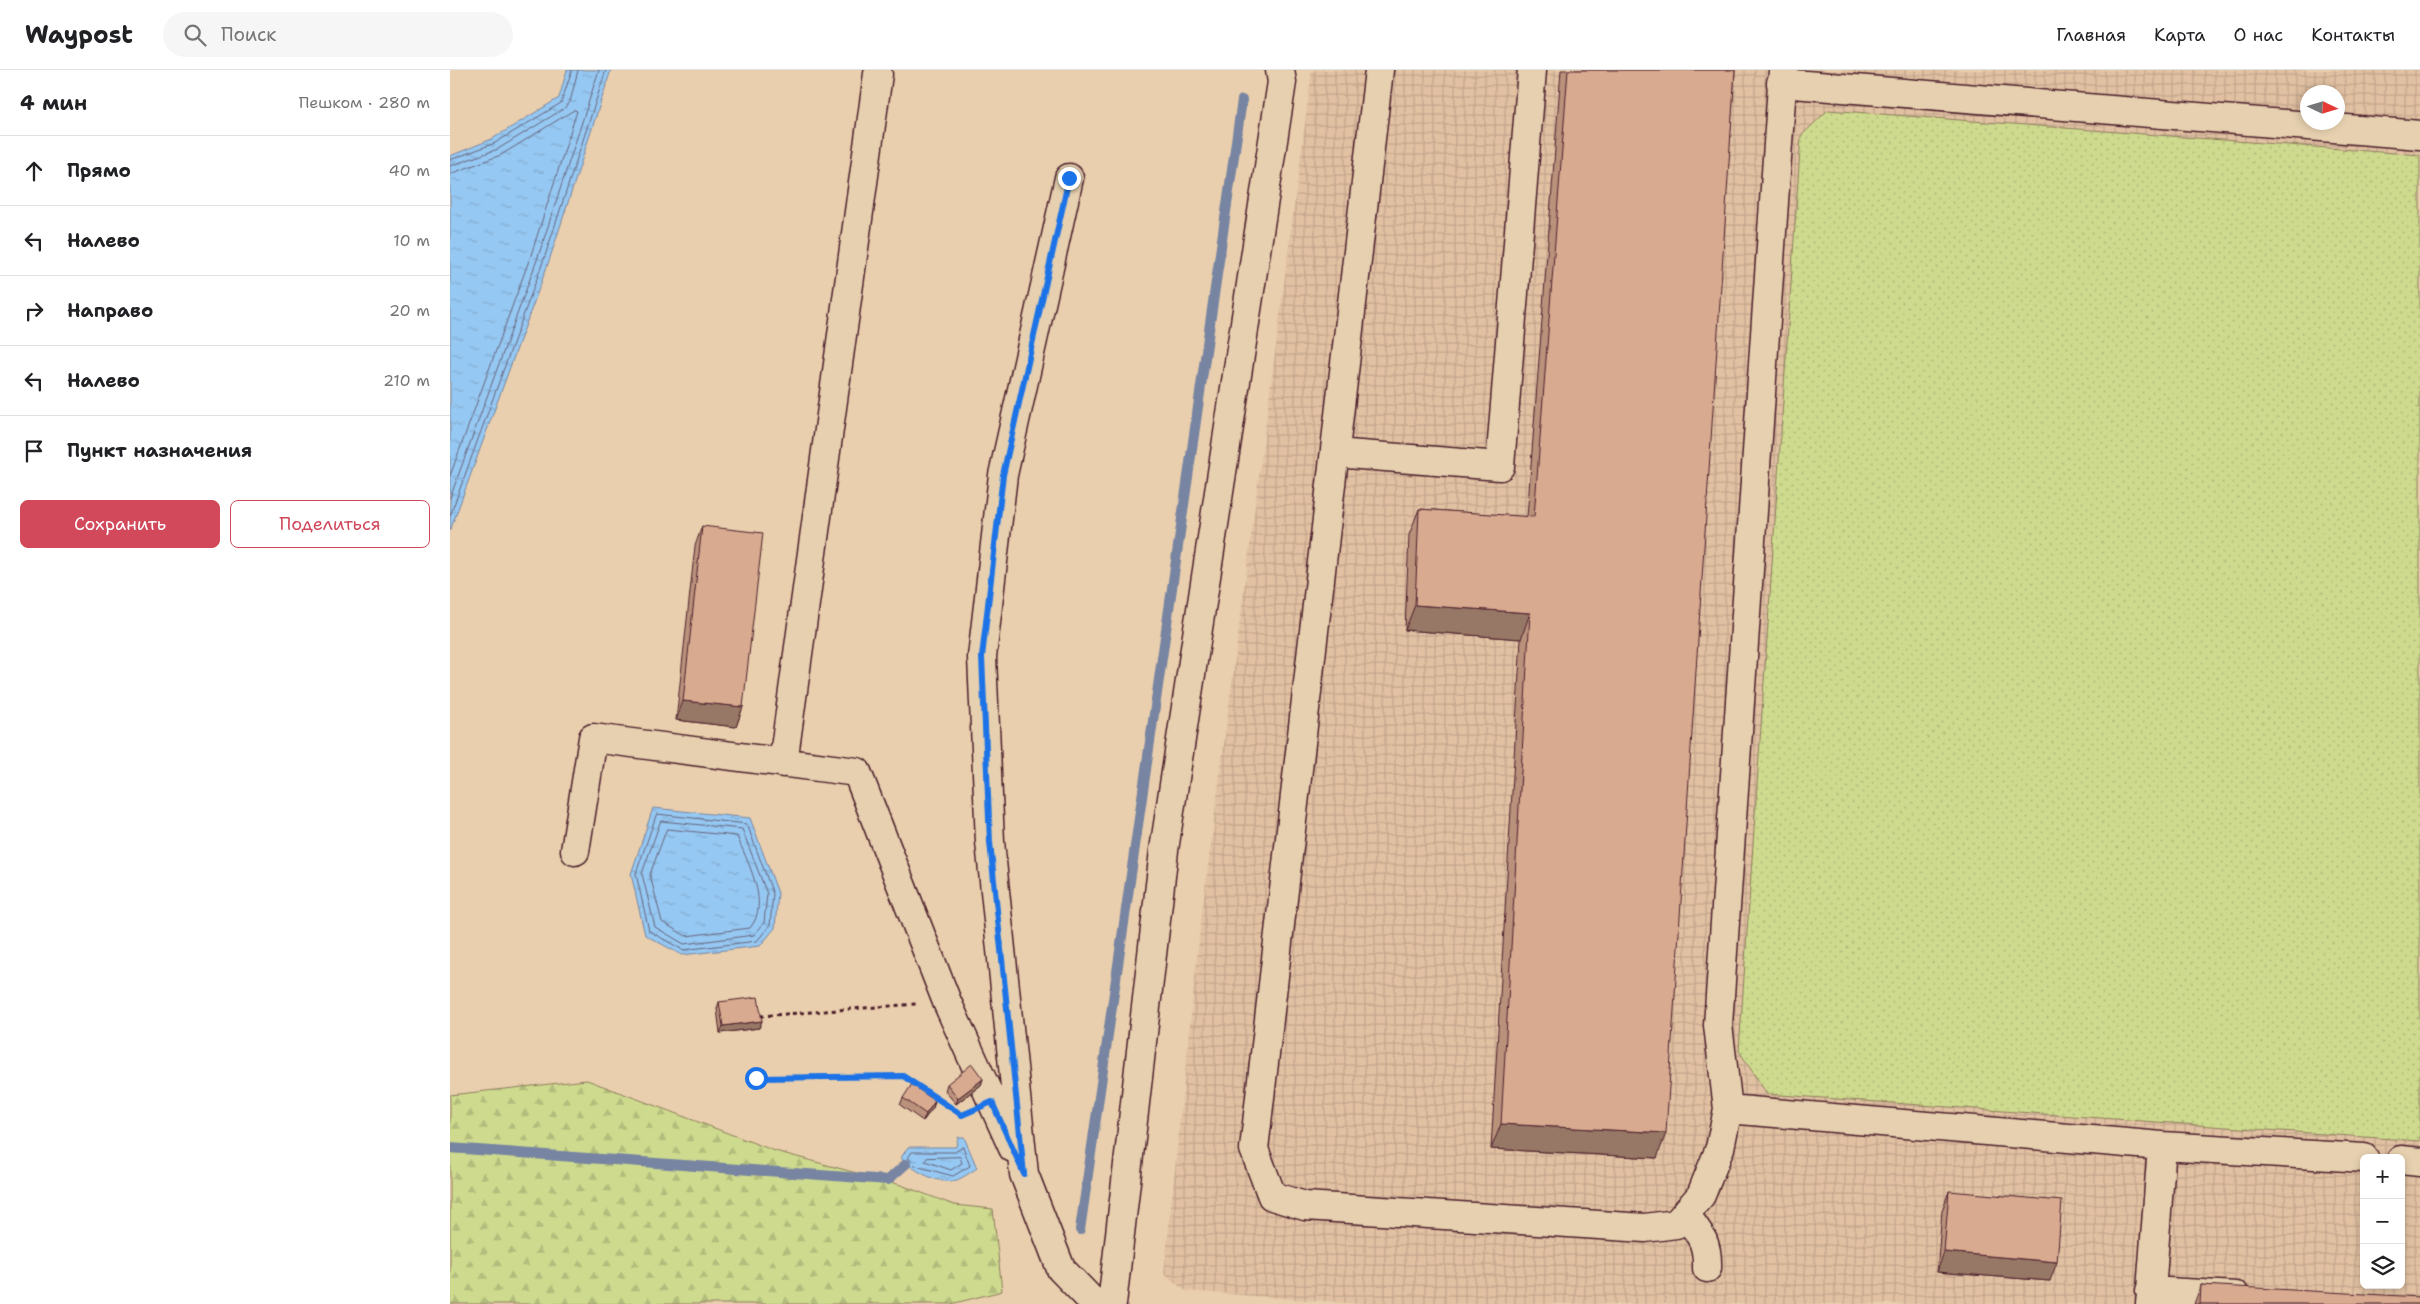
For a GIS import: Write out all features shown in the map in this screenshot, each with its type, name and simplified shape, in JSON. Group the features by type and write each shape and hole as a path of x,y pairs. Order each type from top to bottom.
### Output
{"lane":[{"path":"1112,1304 1164,850 1282,82 1280,70"},
{"path":"1379,70 1254,1149 1272,1196 1305,1206 1645,1228 1676,1224 1701,1195 1717,1156 1728,1109 1718,1025 1782,77 2420,135"},
{"path":"1334,453 1500,466 1532,70"},
{"path":"783,763 878,74"},
{"path":"1024,1174 990,842 982,657 1003,475 1069,178"},
{"path":"575,852 593,738 857,772 947,1002 1024,1174 1061,1269 1095,1304"},
{"path":"1728,1109 2162,1146 2360,1158"},
{"path":"2162,1146 2150,1298 2259,1297"},
{"path":"2405,1160 2420,1162"},
{"path":"1685,1214 1703,1238 1708,1252 1708,1268"}],"path":[{"path":"760,1016 947,1002"},
{"path":"756,1078 903,1076 962,1115 992,1102"}],"shaded area":[{"path":"1312,70 2420,70 2420,1304 1361,1304 1186,1291 1164,1274 1201,920"}],"green space":[{"path":"1828,110 2420,155 2420,1141 1767,1094 1739,1051 1801,136"},
{"path":"587,1080 775,1151 901,1185 954,1205 993,1209 1002,1291 951,1304 450,1304 450,1095"}],"water":[{"path":"567,70 611,70 549,261 450,531 450,156 492,139 559,98"},
{"path":"653,808 750,818 778,893 775,928 760,946 682,955 645,935 631,874"},
{"path":"958,1137 964,1137 977,1168 956,1180 947,1181 932,1178 911,1167 901,1158 908,1147 956,1147"}],"building":[{"path":"1568,70 1735,70 1666,1133 1501,1124 1530,613 1415,605 1419,509 1534,517"},
{"path":"702,526 763,533 743,707 683,701"},
{"path":"758,997 762,1021 723,1026 719,1002"},
{"path":"972,1064 983,1079 958,1098 947,1084"},
{"path":"912,1084 935,1101 926,1114 903,1098"},
{"path":"1949,1191 2062,1201 2057,1262 1944,1252"},
{"path":"2201,1285 2420,1297 2420,1304 2200,1304"}],"waterway":[{"path":"1080,1230 1242,100"},
{"path":"450,1148 888,1180 906,1164"}],"route":[{"path":"756,1078 903,1076 962,1115 992,1102 1024,1174 990,842 982,657 1003,475 1069,178"}]}
